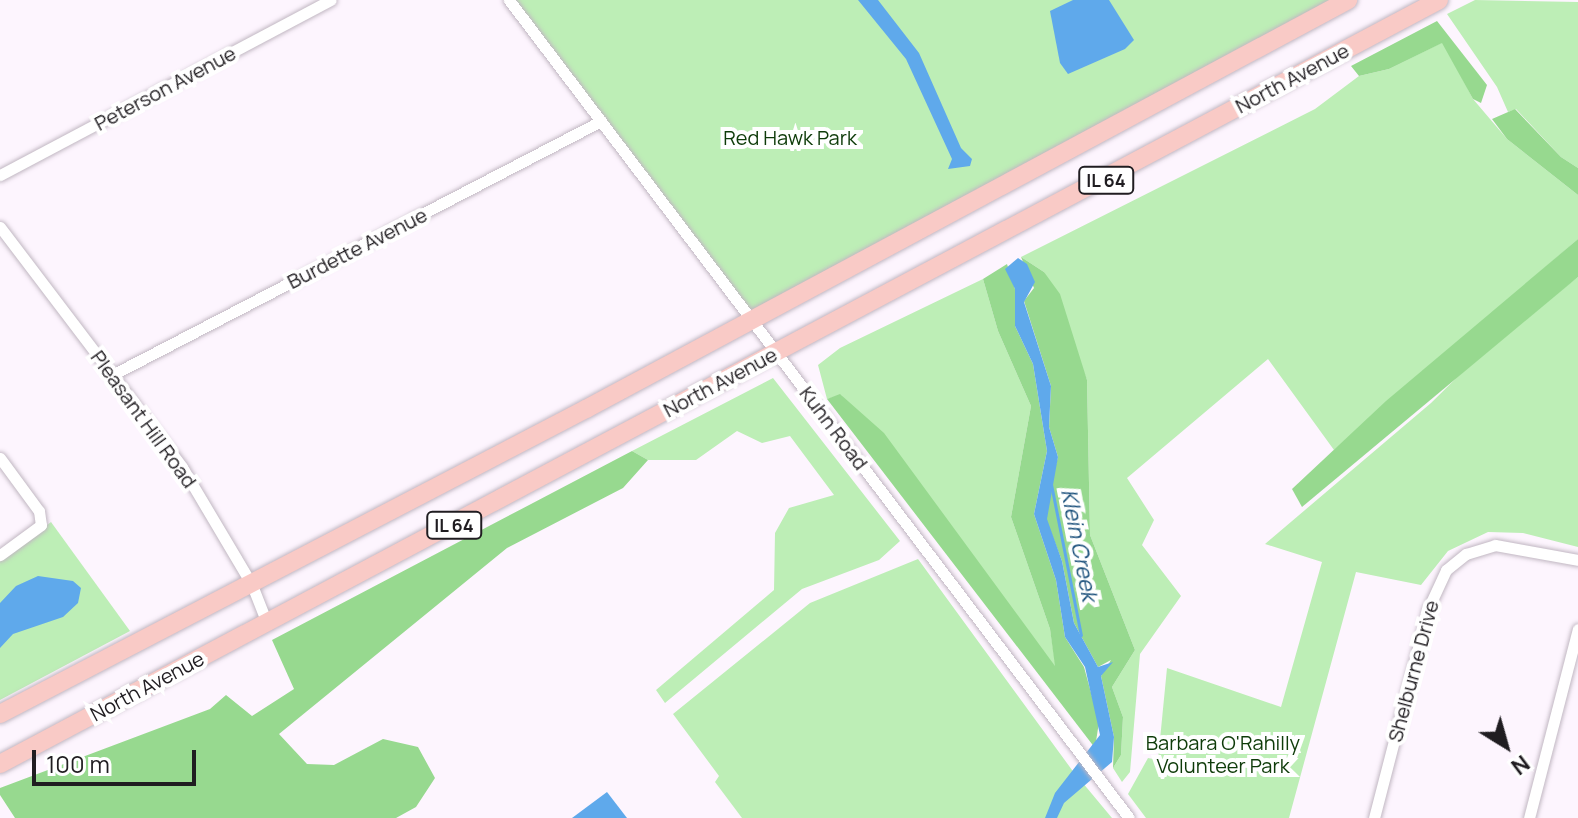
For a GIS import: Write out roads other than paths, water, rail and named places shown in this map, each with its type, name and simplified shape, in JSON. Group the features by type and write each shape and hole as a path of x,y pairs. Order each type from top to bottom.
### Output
{"main road":[{"name":"North Avenue","path":"0,714 752,321 1348,0"},
{"name":"North Avenue","path":"0,764 1439,0"}],"street":[{"name":"Peterson Avenue","path":"0,175 331,0"},
{"name":"Kuhn Road","path":"509,0 1129,818"},
{"name":"Burdette Avenue","path":"112,375 601,121"},
{"name":"Pleasant Hill Road","path":"0,227 182,467 252,585 267,623"},
{"path":"0,458 39,511 41,525 0,555"},
{"name":"Shelburne Drive","path":"1374,818 1428,609 1446,570 1466,554 1495,545 1578,560"},
{"path":"1529,818 1578,629"}],"water":[{"path":"858,0 878,0 919,53 961,148 972,159 970,166 948,169 952,159 906,59"},
{"path":"1073,0 1109,0 1134,40 1125,49 1068,74 1060,63 1050,11"},
{"path":"1018,258 1027,264 1035,282 1024,302 1051,386 1049,427 1058,457 1047,519 1062,561 1074,623 1098,667 1113,662 1101,676 1114,737 1112,762 1064,803 1057,818 1045,818 1055,793 1100,735 1085,667 1065,637 1056,580 1034,514 1047,451 1033,364 1015,326 1015,289 1005,269"},
{"path":"38,576 73,581 81,588 78,603 63,617 13,634 0,648 0,603 16,586"},
{"path":"607,792 627,818 572,818"}],"waterway":[{"name":"Klein Creek","path":"1051,484 1081,635"}],"park label":[{"name":"Red Hawk Park","path":"790,137"},
{"name":"Barbara O'Rahilly Volunteer Park","path":"1223,754"}]}
